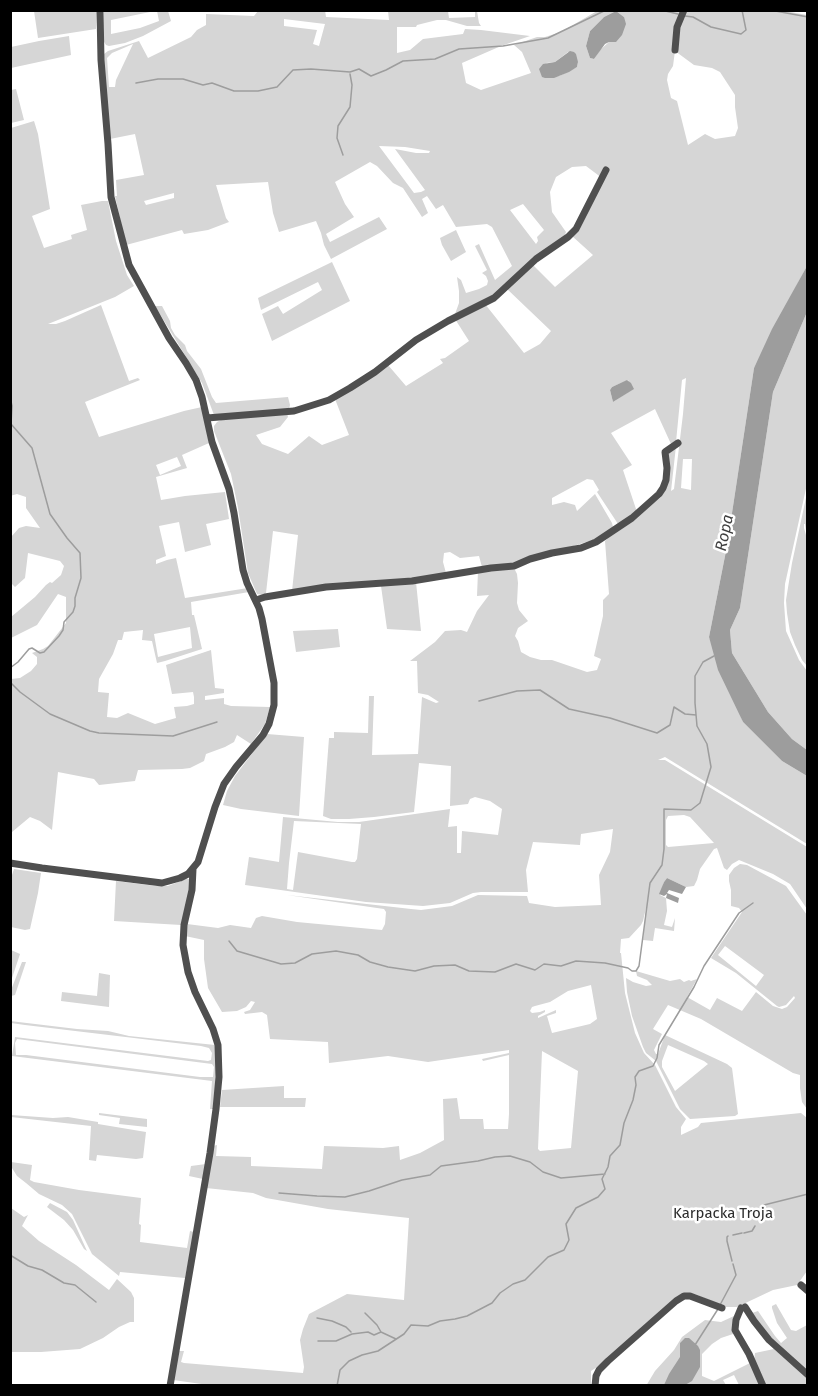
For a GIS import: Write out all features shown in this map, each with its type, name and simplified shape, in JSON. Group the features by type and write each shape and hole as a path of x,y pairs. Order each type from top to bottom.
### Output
{"street":[{"path":"10,863 162,883 188,874 198,862 215,807 225,784 270,724 274,707 274,682 262,619 243,570 229,489 212,442 202,397 196,380 169,338 129,265 111,197 101,60 100,10"},
{"path":"675,50 676,31 682,13"},
{"path":"207,418 294,411 329,400 350,388 387,364 416,340 494,298 537,259 568,237 576,229 606,170"},
{"path":"256,600 267,596 326,588 412,581 514,566 552,553 581,548 596,542 632,518 659,494 666,480 665,452 678,443"},
{"path":"170,1386 210,1153 219,1077 218,1045 188,972 183,945 193,869"},
{"path":"801,1285 807,1291"},
{"path":"595,1386 596,1376 603,1365 684,1296 696,1297 720,1308"},
{"path":"763,1386 749,1354 736,1333 735,1324 743,1307 768,1340 807,1375"}],"green space":[{"name":"Karpacka Troja","path":"325,10 326,17 389,20 388,11 448,11 449,18 475,17 475,11 477,11 481,26 467,26 437,20 416,27 397,27 397,53 410,50 423,39 463,34 465,29 530,36 462,63 466,83 481,90 531,73 522,52 514,45 561,32 597,11 779,10 807,15 807,266 754,368 727,546 709,637 743,722 782,761 807,776 807,844 665,757 658,760 665,760 807,847 807,909 790,884 773,874 739,860 727,870 724,868 717,848 700,869 694,886 686,887 667,878 664,882 660,895 666,898 667,911 664,925 672,927 675,918 674,931 655,928 653,941 643,940 646,908 641,925 629,938 621,939 620,953 625,993 635,1033 644,1053 655,1065 676,1107 686,1119 681,1127 681,1135 698,1127 701,1123 801,1113 807,1118 807,1271 797,1285 773,1290 737,1307 726,1307 689,1293 591,1371 591,1385 216,1386 173,1380 178,1351 184,1351 181,1362 184,1363 303,1373 300,1340 309,1314 347,1294 404,1300 409,1218 328,1209 266,1198 253,1193 206,1188 213,1146 217,1145 216,1156 251,1157 251,1166 322,1169 324,1146 383,1148 399,1146 400,1160 420,1153 444,1140 443,1099 457,1098 460,1119 483,1119 484,1129 508,1129 509,1114 509,1055 483,1061 482,1059 509,1053 509,1050 428,1062 388,1056 329,1063 328,1042 270,1039 267,1015 262,1012 245,1014 244,1012 250,1010 255,1002 251,1001 246,1007 237,1011 222,1012 208,988 204,940 185,936 187,924 218,928 230,925 251,928 256,918 262,916 297,922 382,930 385,924 384,909 287,895 421,910 452,906 478,895 527,896 529,903 555,907 601,905 599,875 610,852 613,829 581,834 580,845 533,842 526,870 528,892 473,893 450,903 423,906 366,902 245,885 249,857 279,862 283,817 359,822 450,809 448,827 457,826 457,853 461,853 462,831 498,835 502,809 490,801 475,797 470,799 468,804 450,806 451,766 419,763 414,812 349,819 331,819 323,816 329,738 334,738 334,732 368,733 369,696 374,696 372,755 418,754 422,697 436,703 439,702 428,695 418,693 417,661 410,661 435,642 445,631 467,632 477,611 489,595 477,596 478,571 511,568 515,570 518,583 517,603 519,610 528,621 518,628 515,636 521,652 530,657 552,660 587,672 597,670 601,659 594,656 603,616 603,600 609,594 605,541 660,498 665,491 667,452 676,446 671,491 674,489 686,378 682,380 676,442 671,444 655,409 611,433 632,465 623,470 637,512 618,524 597,492 599,490 593,480 587,479 552,498 552,505 564,502 575,505 577,511 595,494 613,527 596,539 512,565 482,567 479,556 460,558 450,552 444,553 443,562 446,573 415,579 292,591 298,535 273,531 266,593 257,594 248,573 231,474 214,431 217,422 287,413 288,417 280,427 256,435 262,444 288,454 309,436 322,445 349,435 335,399 388,365 406,386 443,363 440,359 469,341 455,319 485,304 524,353 540,344 551,331 506,288 533,265 555,287 593,255 572,236 602,178 586,166 572,167 556,177 550,192 552,212 566,232 564,237 492,297 455,314 459,303 457,277 461,280 466,293 487,285 486,276 482,273 487,270 475,246 479,244 495,280 512,266 492,227 487,224 456,227 443,205 436,209 427,196 422,199 428,213 422,217 403,188 393,183 370,162 335,182 354,217 326,234 330,242 379,217 387,229 331,259 316,221 279,232 268,182 216,185 229,222 208,230 184,234 182,230 126,245 115,196 117,196 116,180 144,175 135,134 110,139 104,54 139,41 148,58 191,37 206,25 206,14 254,16 258,11","holes":["616,11 624,17 609,42 594,59 590,58 586,46 590,31 604,17","284,19 325,24 319,46 313,44 317,30 284,26","133,44 115,87 109,87 107,58 112,53","675,51 694,65 720,72 735,95 738,128 735,136 715,139 705,134 688,145 677,101 671,98 667,80 673,66","568,52 578,62 577,67 559,76 546,63 555,62","379,146 430,151 429,153 416,153 395,149 425,190 414,193","174,193 174,198 146,205 144,201","523,204 544,230 537,237 536,244 510,210","628,380 633,389 613,402 610,390 612,387","683,459 692,459 691,490 681,488","684,815 690,817 714,843 668,847 666,845 668,816","294,821 361,824 355,862 298,852 293,890 287,889","591,985 597,1019 590,1024 552,1033 547,1016 556,1013 556,1010 538,1018 545,1010 532,1013 530,1011 532,1007 550,1002 568,991","542,1051 578,1071 571,1148 540,1151 538,1149"]},
{"path":"34,11 97,11 96,29 38,38"},
{"path":"104,11 155,11 111,20 111,34 159,21 157,11 168,11 171,21 143,36 109,46 103,40"},
{"path":"69,36 71,55 11,68 11,47"},
{"path":"16,89 24,120 11,123 11,90"},
{"path":"34,121 38,134 50,209 32,216 44,248 72,239 71,235 87,230 81,205 108,201 116,241 127,275 134,286 115,297 48,324 65,321 101,305 129,381 138,378 140,380 85,402 99,437 202,407 209,443 182,455 187,468 156,477 161,500 225,492 229,519 206,524 211,545 185,552 179,522 159,526 166,556 156,560 156,564 176,558 185,598 248,588 249,592 191,602 192,615 194,615 202,649 165,661 157,663 152,641 142,640 143,630 124,632 122,640 118,640 99,679 98,692 109,693 107,717 117,718 128,713 155,724 176,718 174,707 194,704 194,697 193,692 172,694 166,665 211,650 215,688 224,689 224,693 205,696 205,700 224,698 224,704 231,706 270,707 265,724 251,744 237,735 234,742 206,754 204,761 190,768 138,770 135,781 99,785 94,779 58,772 52,830 30,817 12,832 11,842 11,679 20,678 31,671 37,664 37,657 32,653 48,646 66,623 66,597 58,594 37,625 11,638 11,617 46,585 61,575 64,566 60,561 28,553 25,578 15,587 11,583 11,537 19,528 26,526 40,528 26,508 26,497 17,494 10,496 11,128","holes":["177,457 181,466 160,475 156,465","190,627 192,648 158,657 154,634"]},
{"path":"456,230 466,252 451,261 440,238"},
{"path":"332,262 350,301 272,341 262,314 278,306 283,314 322,290 318,282 261,310 258,298"},
{"path":"155,306 162,306 175,335 185,345 201,369 216,403 288,397 289,409 214,415 202,383"},
{"path":"807,312 807,484 785,584 784,603 786,631 799,660 807,671 807,750 792,739 768,712 732,653 730,630 740,608 773,392"},
{"path":"807,493 807,537 805,524 804,528 808,542 807,666 790,632 786,600"},
{"path":"416,582 421,631 387,629 381,586"},
{"path":"338,629 340,647 296,652 293,631"},
{"path":"267,734 304,737 299,816 223,805 235,776"},
{"path":"740,864 747,865 786,886 807,915 807,1109 802,1102 800,1075 701,1019 668,1005 653,1029 662,1034 654,1050 656,1054 658,1054 665,1035 732,1068 738,1114 690,1119 680,1109 656,1061 646,1053 643,1047 632,1016 626,978 646,986 652,985 637,976 636,971 670,981 680,979 684,982 697,979 687,997 710,1010 717,998 742,1011 756,992 773,1006 782,1009 787,1007 795,998 794,996 786,1005 779,1007 736,973 711,958 742,912 739,908 731,906 729,875","holes":["725,946 764,975 756,986 718,955","668,1045 708,1064 675,1091 662,1067"]},
{"path":"14,869 41,873 30,929 11,927 11,878"},
{"path":"189,879 189,894 181,925 114,921 116,881 168,886"},
{"path":"10,950 20,954 11,981"},
{"path":"22,962 26,962 15,995 11,996 11,990"},
{"path":"99,973 110,975 109,1007 61,1001 62,992 97,996"},
{"path":"10,1021 108,1031 129,1036 215,1045 217,1055 214,1109 210,1109 212,1081 12,1056 15,1037 208,1061 211,1060 212,1053 209,1048 11,1023","holes":["17,1039 212,1064 213,1077 200,1077 16,1055 15,1043"]},
{"path":"284,1086 284,1098 306,1098 305,1107 220,1107 222,1090"},
{"path":"99,1113 147,1119 147,1127 119,1124 120,1118 99,1115"},
{"path":"11,1115 68,1117 146,1132 143,1158 97,1155 96,1161 89,1160 91,1126 11,1117"},
{"path":"11,1162 32,1165 30,1180 34,1182 141,1198 140,1242 187,1248 190,1231 194,1232 185,1278 120,1272 119,1276 92,1254 72,1214 62,1205 39,1194 17,1176"},
{"path":"206,1164 203,1179 189,1176 191,1166"},
{"path":"50,1203 67,1212 87,1251 64,1220 47,1207"},
{"path":"11,1208 24,1217 28,1215 22,1226 39,1241 109,1290 117,1279 134,1298 134,1322 119,1327 80,1349 11,1352"},
{"path":"776,1304 791,1330 796,1331 807,1325 807,1372 775,1343 752,1313 758,1311 781,1343 787,1338 777,1323 772,1308"},
{"path":"734,1316 733,1334 721,1338 702,1354 702,1376 714,1381 754,1361 755,1353 774,1349 808,1377 807,1385 739,1385 734,1375 723,1380 726,1385 646,1386 682,1337 705,1320 721,1322"}],"shaded area":[{"path":"616,11 624,17 626,24 622,35 616,42 605,44 594,59 590,58 586,46 590,31 604,17"},
{"path":"570,51 576,54 577,67 554,78 542,77 539,69 543,64 555,62"},
{"path":"807,266 807,312 773,392 740,608 730,630 732,653 768,712 792,739 807,750 807,776 782,761 743,722 718,670 709,637 727,546 754,368 772,329"},
{"path":"627,380 634,389 613,402 610,390"},
{"path":"667,878 686,887 682,894 669,890 667,893 679,898 678,903 666,898 667,894 664,896 659,894"},
{"path":"685,1338 689,1338 698,1346 700,1367 692,1381 685,1385 664,1385 680,1357 680,1343"}],"waterway":[{"path":"136,83 158,79 183,79 203,85 212,83 234,91 258,91 277,87 293,70 350,72 359,69 371,76 403,61 435,59 459,49 503,46 548,38 606,10"},
{"path":"661,10 678,14"},
{"path":"685,16 693,17 711,27 741,34 746,30 742,10"},
{"path":"770,10 808,17"},
{"path":"343,155 337,138 338,126 350,107 352,85 350,74"},
{"path":"10,397 11,424 32,448 50,514 80,553 81,578 73,612 64,622 59,636 44,652 29,649 10,668"},
{"path":"229,941 237,951 281,964 295,963 312,954 336,951 358,955 370,962 388,967 415,971 434,966 455,965 469,971 495,972 516,964 535,970 544,964 561,966 576,961 605,963 636,971 639,966 650,883 662,865 664,809 691,810 700,803 711,767 707,744 697,726 695,676 703,662 714,656"},
{"path":"10,682 50,714 99,733 173,736 217,722"},
{"path":"479,701 517,691 540,690 569,709 610,718 657,733 670,725 674,707 685,714 696,715"},
{"path":"337,1386 340,1370 349,1361 378,1351 404,1334 411,1325 428,1326 440,1321 467,1316 492,1303 500,1293 513,1284 525,1280 548,1257 564,1250 569,1240 566,1224 576,1208 598,1197 605,1189 602,1179 610,1156 620,1145 624,1123 633,1100 635,1077 639,1071 653,1066 659,1045 704,966 739,913 753,903"},
{"path":"279,1193 345,1197 402,1180 430,1175 441,1166 510,1156 530,1162 543,1172 561,1178 605,1174"},
{"path":"764,1205 808,1194"},
{"path":"759,1216 763,1209"},
{"path":"744,1233 752,1231 755,1226"},
{"path":"733,1235 742,1233"},
{"path":"728,1236 732,1261"},
{"path":"10,1255 64,1283 75,1285 96,1302"},
{"path":"720,1305 736,1275 733,1264"},
{"path":"695,1345 718,1309"},
{"path":"365,1313 381,1332"},
{"path":"317,1318 332,1321 346,1327 351,1332"},
{"path":"318,1341 336,1341 352,1334 368,1332 374,1335 381,1332 396,1339"}],"water label":[{"name":"Ropa","path":"725,533"}]}
